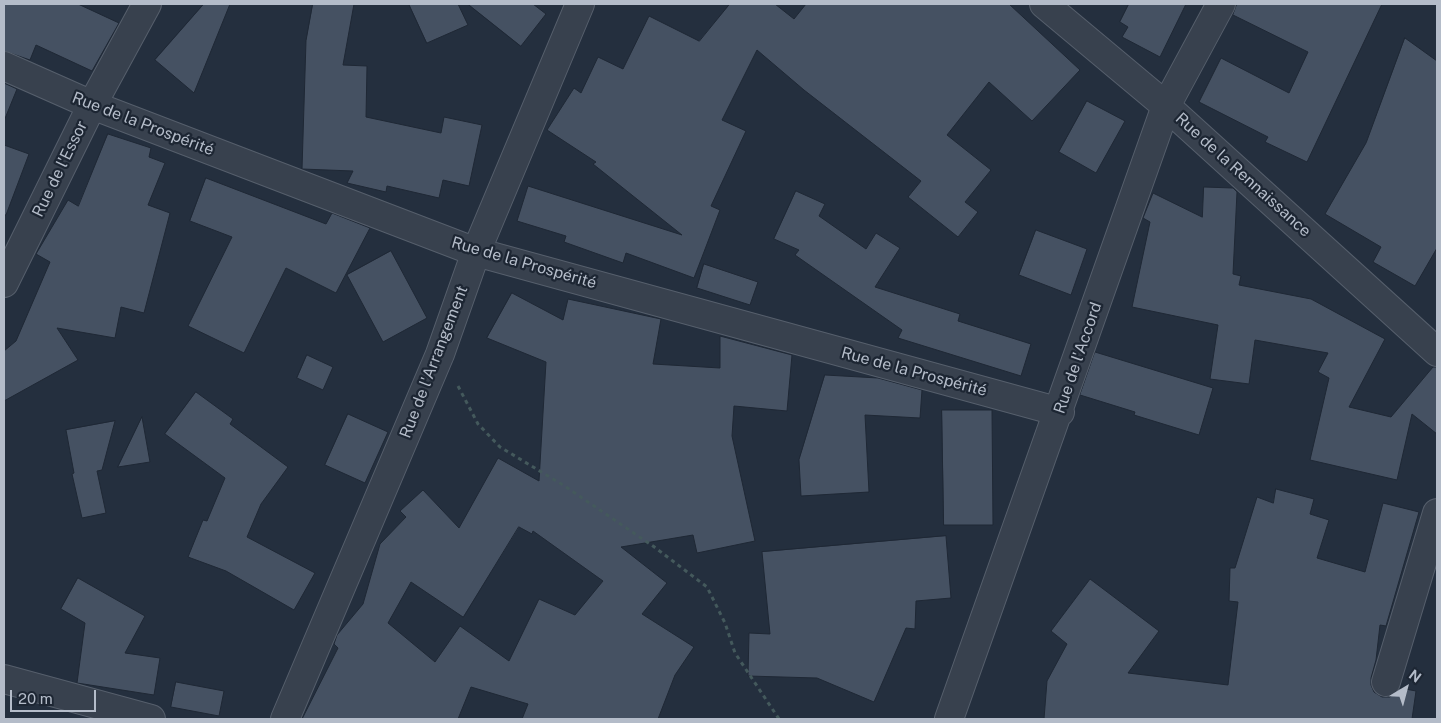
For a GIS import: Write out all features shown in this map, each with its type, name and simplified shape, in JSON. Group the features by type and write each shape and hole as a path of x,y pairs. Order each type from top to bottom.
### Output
{"street":[{"name":"Rue de l'Essor","path":"4,283 92,105 147,4"},
{"name":"Rue de l'Arrangement","path":"286,719 440,354 476,252 580,4"},
{"name":"Rue de la Rennaissance","path":"1044,4 1166,106 1437,352"},
{"name":"Rue de l'Accord","path":"949,719 1060,412 1166,106 1221,4"},
{"name":"Rue de la Prospérité","path":"4,66 92,105 476,252 1060,412"},
{"path":"1386,682 1437,513"},
{"path":"4,679 151,719"}],"path":[{"path":"440,354 478,424 500,447 563,484 653,546 707,587 735,653 779,719"}],"building":[{"path":"4,4 78,4 119,23 92,71 36,45 30,60 4,51"},
{"path":"204,4 230,4 194,93 155,60"},
{"path":"313,4 354,4 343,65 367,66 366,117 441,133 444,117 482,125 469,186 443,180 439,198 387,186 386,192 347,183 353,171 302,169 306,41"},
{"path":"409,4 458,4 468,25 427,43"},
{"path":"468,4 533,4 546,14 521,46"},
{"path":"730,4 775,4 794,19 806,4 1009,4 1080,70 1032,121 989,82 947,135 991,170 965,202 978,212 958,237 908,197 921,181 804,90 757,50 722,120 746,131 711,206 720,210 694,278 626,253 623,263 564,242 566,236 517,221 528,186 682,235 593,164 596,162 547,130 574,88 581,93 598,57 623,69 649,16 699,41"},
{"path":"1129,4 1186,4 1160,57 1122,37 1128,27 1120,22"},
{"path":"1237,4 1382,4 1307,162 1265,142 1268,137 1199,102 1221,58 1289,93 1308,52 1233,15"},
{"path":"1405,38 1437,61 1437,248 1415,286 1373,262 1381,247 1325,214 1366,143"},
{"path":"4,83 17,89 4,121"},
{"path":"1087,101 1125,121 1096,173 1059,152"},
{"path":"108,134 151,148 149,157 165,163 148,205 170,213 144,313 121,307 115,338 57,328 78,360 4,401 4,351 16,341 50,262 36,254 68,200 78,206"},
{"path":"4,145 29,154 6,215 4,215"},
{"path":"206,178 326,224 332,213 370,228 336,293 286,268 244,353 188,326 232,237 190,221"},
{"path":"1204,187 1233,188 1237,192 1233,274 1241,276 1239,285 1311,299 1385,339 1349,407 1391,417 1433,367 1437,367 1437,434 1412,414 1397,480 1310,460 1329,378 1318,372 1328,353 1255,340 1249,384 1210,379 1218,325 1132,307 1150,222 1143,218 1153,193 1202,217"},
{"path":"796,191 825,204 819,216 866,249 876,233 900,248 875,287 960,314 958,321 1031,344 1021,376 898,338 902,330 795,255 799,250 774,239"},
{"path":"1036,230 1087,249 1071,295 1019,275"},
{"path":"391,251 427,318 383,342 347,275"},
{"path":"704,264 758,282 750,305 697,288"},
{"path":"512,293 563,320 568,299 661,319 653,364 720,368 720,336 792,355 787,411 734,406 732,436 755,541 697,553 693,535 621,547 667,583 642,614 694,647 675,675 658,719 522,719 528,704 471,687 458,719 302,719 338,648 334,644 337,635 363,604 380,544 406,517 400,511 423,490 459,528 498,458 539,481 546,362 487,338","holes":["519,527 532,534 533,531 603,581 575,615 539,599 509,661 460,626 435,662 388,623 411,582 463,617"]},
{"path":"1095,352 1213,388 1199,435 1134,415 1135,412 1080,395"},
{"path":"307,355 333,367 323,390 297,378"},
{"path":"825,375 878,378 922,390 920,418 865,415 869,492 801,496 799,460"},
{"path":"196,392 233,419 230,424 288,467 261,504 247,537 315,573 294,610 226,571 188,557 203,520 207,521 225,478 165,434"},
{"path":"942,410 992,410 993,525 944,525"},
{"path":"348,414 388,432 365,483 325,465"},
{"path":"142,417 150,462 118,467"},
{"path":"115,421 102,470 97,471 106,513 82,518 72,474 74,473 66,430"},
{"path":"1276,489 1314,499 1310,514 1329,520 1317,558 1365,572 1383,503 1419,512 1386,626 1380,625 1376,660 1371,678 1374,692 1382,697 1390,697 1400,688 1416,691 1412,719 1044,719 1047,681 1067,644 1051,631 1090,579 1159,631 1128,673 1228,685 1238,602 1229,601 1230,568 1235,568 1257,497 1273,503"},
{"path":"946,536 951,598 916,601 915,629 906,628 874,702 817,678 748,676 749,633 770,634 762,552"},
{"path":"78,578 145,616 125,653 160,658 154,695 77,683 85,623 61,609"},
{"path":"176,682 224,691 219,716 171,707"}]}
